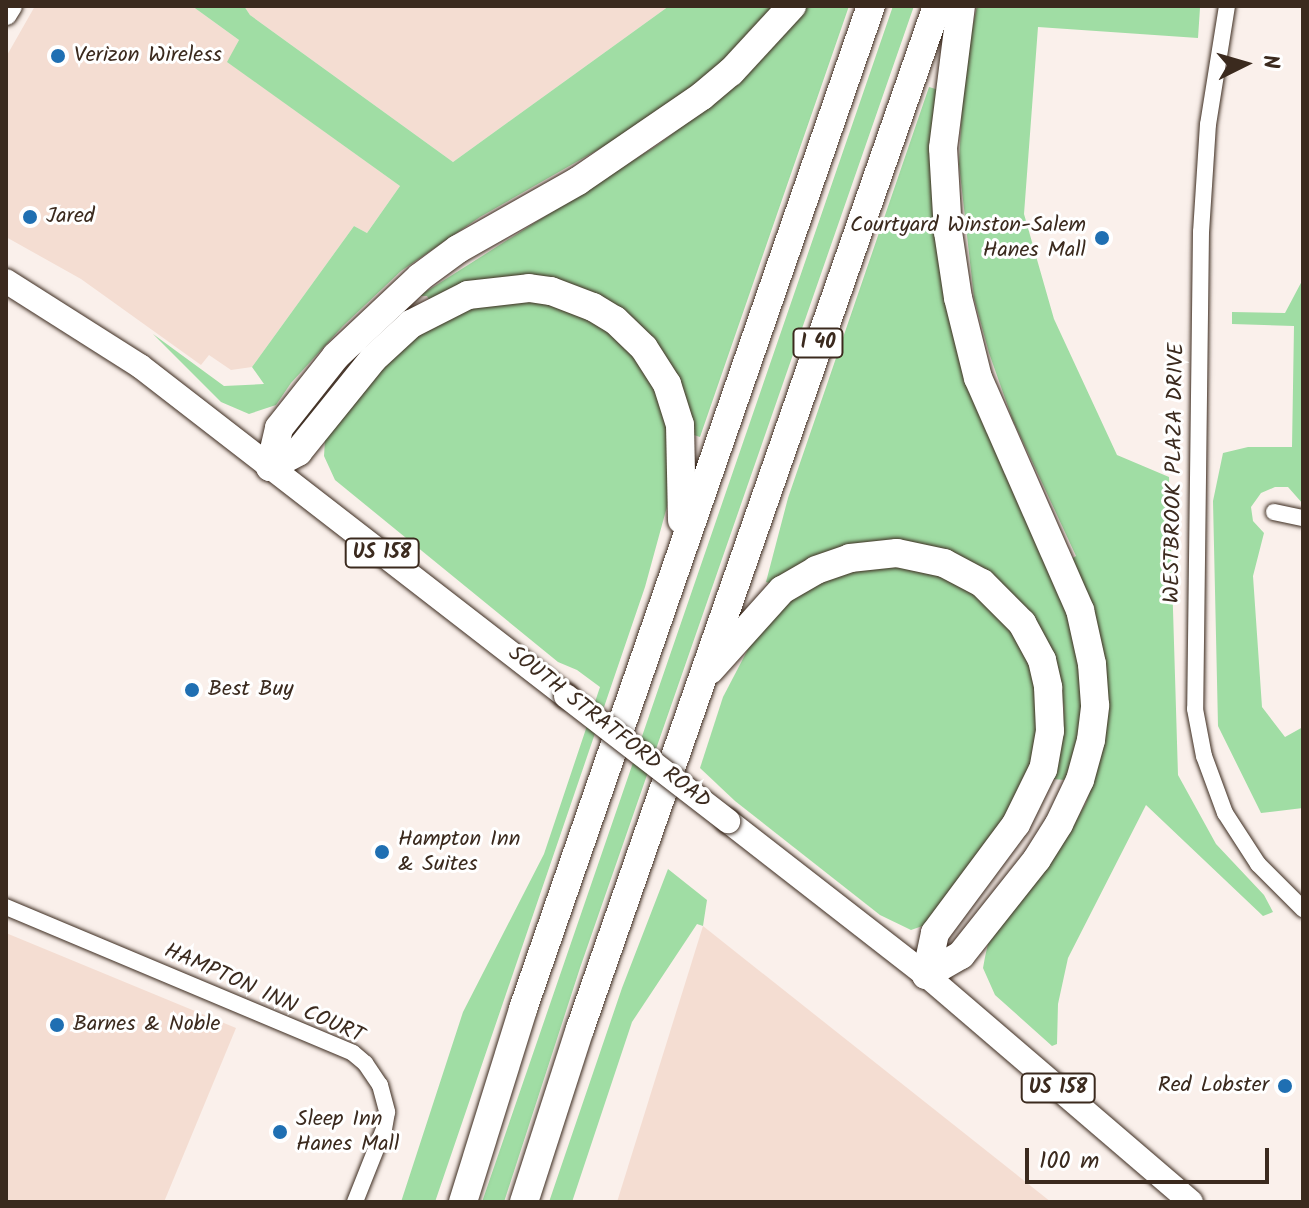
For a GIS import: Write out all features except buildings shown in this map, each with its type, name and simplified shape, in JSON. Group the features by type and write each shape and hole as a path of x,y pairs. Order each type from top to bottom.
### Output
{"highway":[{"path":"270,467 279,428 336,356 420,277 458,249 578,181 692,103 731,72 792,6"},
{"name":"I 40","path":"463,1202 523,1009 871,6"},
{"name":"I 40","path":"524,1202 701,680 937,6"},
{"path":"926,975 961,955 1037,859 1059,824 1080,780 1091,740 1095,705 1092,664 1080,610 978,378 958,298 948,232 943,148 961,6"},
{"path":"270,467 298,452 373,359 411,324 453,301 485,291 514,288 551,291 593,307 615,320 644,348 667,384 680,425 684,483 680,555"},
{"path":"701,680 782,590 816,570 850,558 897,553 944,563 982,583 1022,623 1042,660 1048,687 1050,731 1043,769 1016,824 935,933 926,975"}],"main road":[{"path":"6,14 11,6"},
{"name":"SOUTH STRATFORD ROAD","path":"6,281 140,366 728,821 926,975 1191,1202"}],"street":[{"name":"WESTBROOK PLAZA DRIVE","path":"1227,6 1208,124 1201,232 1195,709 1204,756 1225,813 1258,864 1303,909"},
{"path":"1274,512 1303,518"},
{"name":"HAMPTON INN COURT","path":"6,907 353,1053 365,1063 380,1085 387,1112 384,1129 355,1202"}],"shaded area":[{"path":"35,6 192,6 239,40 228,62 400,186 367,233 354,226 252,367 231,370 209,355 201,365 81,279 6,237 6,57"},
{"path":"244,6 669,6 453,162 250,15"},
{"path":"703,926 1051,1202 617,1202"},
{"path":"6,933 236,1028 164,1202 6,1202"}],"green space":[{"path":"192,6 244,6 250,15 453,162 669,6 782,6 711,74 615,140 480,217 401,271 343,326 291,383 276,405 249,414 221,402 153,334 224,386 264,384 252,367 354,226 367,233 400,186 227,62 239,40"},
{"path":"808,6 849,6 700,437 691,434 595,296 430,301 427,296 419,296 659,144 710,105"},
{"path":"893,6 914,6 580,968 504,1202 482,1202"},
{"path":"977,6 1200,8 1198,38 1038,27 1024,214 1054,319 1117,455 1169,477 1178,775 1216,844 1264,895 1273,912 1263,916 1146,805 1068,958 1058,1004 1057,1044 1052,1046 995,995 983,968 988,944 1060,848 1086,803 1102,753 1107,711 1071,559 1076,556 1012,418 974,298 959,164 964,68"},
{"path":"929,87 939,90 966,376 1007,479 1060,591 1084,673 1077,754 1065,780 1053,779 1062,741 1064,707 1056,667 1042,638 919,547 773,584 766,582 788,498"},
{"path":"1303,279 1303,504 1288,487 1275,487 1261,493 1251,507 1253,521 1264,533 1253,576 1262,707 1285,737 1303,727 1303,808 1261,813 1218,726 1213,501 1223,453 1248,447 1292,447 1294,326 1232,324 1232,312 1285,313"},
{"path":"500,296 564,304 621,337 668,408 674,481 645,587 435,1202 401,1202 463,1012 544,854 600,687 577,670 558,662 335,480 324,456 325,440 332,423 423,326"},
{"path":"875,562 962,580 1022,635 1042,699 1025,792 934,922 911,930 880,915 735,801 700,768 723,697 758,630 808,583"},
{"path":"668,869 707,900 703,926 697,924 632,1022 572,1202 549,1202 622,988"}],"place":[{"name":"Verizon Wireless","path":"58,56"},
{"name":"Jared","path":"30,217"},
{"name":"Courtyard Winston-Salem Hanes Mall","path":"1102,238"},
{"name":"Best Buy","path":"192,690"},
{"name":"Hampton Inn & Suites","path":"382,852"},
{"name":"Barnes & Noble","path":"57,1025"},
{"name":"Red Lobster","path":"1285,1086"},
{"name":"Sleep Inn Hanes Mall","path":"280,1132"}]}
